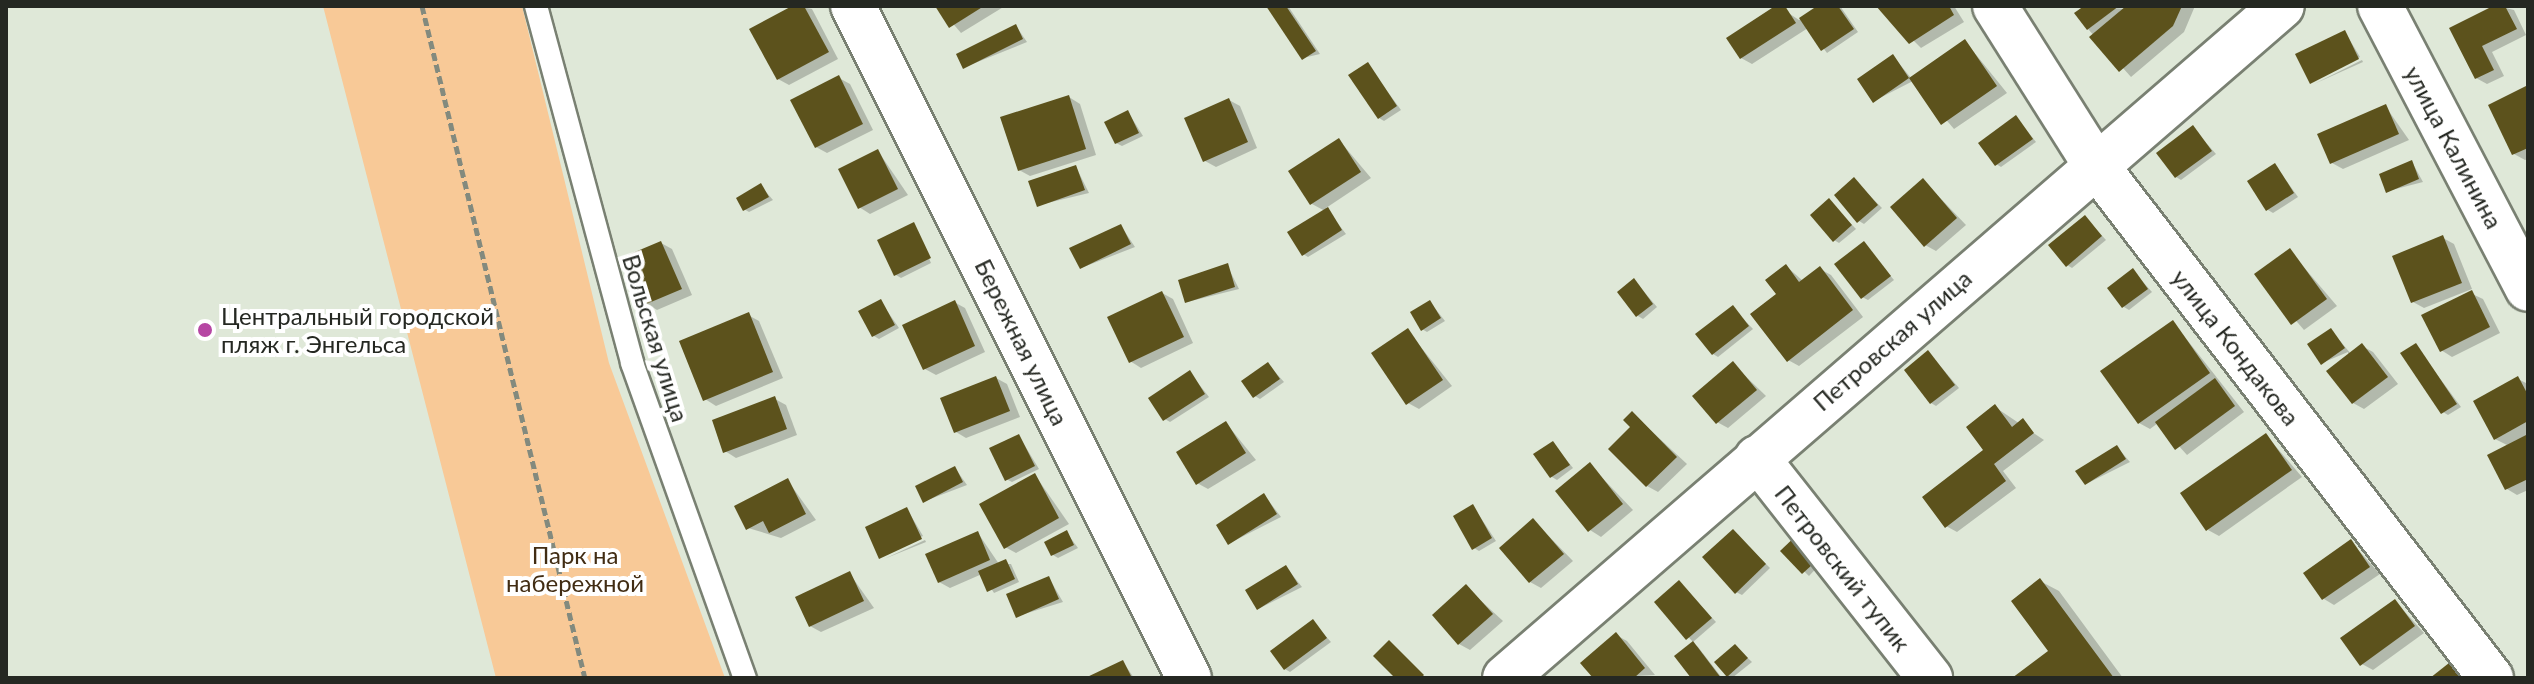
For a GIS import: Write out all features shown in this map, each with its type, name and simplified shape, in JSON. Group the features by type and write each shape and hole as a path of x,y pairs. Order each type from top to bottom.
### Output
{"street":[{"name":"Бережная улица","path":"853,6 1189,678"},
{"name":"улица Кондакова","path":"1995,6 2095,164 2491,678"},
{"name":"Петровская улица","path":"1505,678 2095,164 2282,6"},
{"name":"улица Калинина","path":"2380,6 2528,289"},
{"name":"Петровский тупик","path":"1757,458 1930,678"}],"lane":[{"name":"Вольская улица","path":"536,6 632,363 745,678"}],"path":[{"path":"422,6 585,678"}],"green space":[{"name":"Парк на набережной","path":"323,6 522,6 609,363 725,678 496,678"}],"building":[{"path":"792,6 804,6 829,52 777,80 749,29"},
{"path":"935,6 984,6 949,28"},
{"path":"1266,6 1286,6 1316,51 1302,60"},
{"path":"1775,6 1785,6 1796,23 1740,59 1726,38"},
{"path":"1817,6 1838,6 1854,29 1821,51 1799,18"},
{"path":"1876,6 1949,6 1954,15 1909,44"},
{"path":"2084,6 2119,6 2087,30 2074,13"},
{"path":"2126,6 2182,6 2173,26 2119,72 2089,37"},
{"path":"2493,6 2505,6 2517,29 2482,46 2494,70 2475,79 2449,28"},
{"path":"1016,24 1023,39 963,69 956,54"},
{"path":"2345,30 2359,59 2310,84 2295,54"},
{"path":"1965,39 1997,86 1941,125 1909,78"},
{"path":"1893,54 1909,78 1873,103 1857,79"},
{"path":"1368,62 1397,106 1378,119 1348,75"},
{"path":"839,75 863,124 815,148 790,100"},
{"path":"2528,85 2528,148 2512,155 2488,105"},
{"path":"1069,95 1086,149 1018,171 1000,117"},
{"path":"1229,98 1248,142 1203,162 1184,118"},
{"path":"2386,104 2399,134 2330,164 2317,134"},
{"path":"1128,110 1139,133 1115,144 1104,122"},
{"path":"2016,115 2033,139 1995,166 1978,143"},
{"path":"2193,125 2212,151 2175,178 2156,153"},
{"path":"1339,138 1361,172 1310,205 1288,171"},
{"path":"878,149 898,189 858,209 838,169"},
{"path":"2412,160 2419,179 2386,193 2379,174"},
{"path":"2275,163 2294,193 2266,211 2247,181"},
{"path":"1076,165 1085,190 1037,207 1028,181"},
{"path":"1854,177 1878,205 1857,223 1834,195"},
{"path":"1923,178 1957,218 1924,247 1890,207"},
{"path":"761,183 769,197 743,211 736,198"},
{"path":"1829,198 1852,225 1833,242 1810,215"},
{"path":"1328,207 1342,230 1302,256 1287,232"},
{"path":"2085,215 2102,236 2066,267 2048,245"},
{"path":"914,222 931,258 894,276 877,240"},
{"path":"1121,224 1131,244 1080,269 1069,248"},
{"path":"2443,235 2462,283 2411,303 2392,256"},
{"path":"661,241 682,289 644,305 623,257"},
{"path":"1864,241 1891,276 1861,299 1834,264"},
{"path":"2290,248 2327,299 2291,325 2254,274"},
{"path":"1228,263 1235,287 1185,303 1178,280"},
{"path":"1786,264 1799,282 1820,266 1853,310 1787,362 1750,314 1776,294 1765,280"},
{"path":"2133,268 2148,289 2122,308 2107,288"},
{"path":"1634,278 1653,304 1636,317 1617,292"},
{"path":"2472,290 2490,327 2440,352 2421,315"},
{"path":"1162,291 1184,337 1129,363 1107,317"},
{"path":"881,299 895,325 872,337 858,311"},
{"path":"955,300 975,346 923,370 902,325"},
{"path":"1430,300 1441,318 1421,331 1410,312"},
{"path":"1733,305 1749,326 1712,355 1695,334"},
{"path":"749,312 773,372 703,401 679,341"},
{"path":"2173,320 2210,373 2138,424 2100,371"},
{"path":"1408,328 1443,380 1406,405 1371,353"},
{"path":"2331,328 2345,348 2321,365 2307,344"},
{"path":"2362,343 2388,377 2352,404 2326,371"},
{"path":"2416,343 2457,404 2441,414 2400,353"},
{"path":"1928,350 1955,385 1930,404 1904,370"},
{"path":"1733,361 1757,390 1716,424 1692,396"},
{"path":"1268,362 1280,379 1253,398 1241,381"},
{"path":"1190,370 1205,394 1163,421 1148,398"},
{"path":"996,376 1010,411 954,433 940,398"},
{"path":"2518,376 2528,395 2528,421 2494,440 2473,401"},
{"path":"2215,378 2235,406 2175,450 2155,422"},
{"path":"775,396 787,429 723,453 712,420"},
{"path":"1995,404 2012,427 2023,418 2034,433 1994,464 2006,481 1945,528 1922,497 1983,450 1966,427"},
{"path":"1632,411 1677,457 1646,487 1608,449 1630,427 1623,420"},
{"path":"1226,421 1246,453 1196,485 1176,452"},
{"path":"2266,433 2292,470 2206,531 2180,493"},
{"path":"1019,434 1035,466 1005,481 989,448"},
{"path":"2528,434 2528,479 2505,490 2487,455"},
{"path":"1553,441 1570,465 1550,478 1533,454"},
{"path":"2117,445 2126,459 2085,485 2075,471"},
{"path":"1590,462 1623,504 1588,532 1555,491"},
{"path":"955,466 963,482 923,503 915,486"},
{"path":"1035,473 1059,518 1004,549 979,504"},
{"path":"788,478 806,514 769,533 763,521 746,530 734,506"},
{"path":"1264,493 1277,514 1228,545 1216,525"},
{"path":"1473,504 1492,538 1472,550 1453,516"},
{"path":"907,507 922,539 879,559 865,527"},
{"path":"1533,518 1564,554 1529,583 1499,548"},
{"path":"1733,529 1766,564 1735,594 1702,557"},
{"path":"1067,530 1074,545 1051,556 1044,542"},
{"path":"978,531 990,560 938,583 925,554"},
{"path":"1801,531 1823,555 1802,574 1780,551"},
{"path":"2351,539 2370,567 2322,600 2303,573"},
{"path":"1006,559 1015,579 987,592 978,571"},
{"path":"1286,565 1298,584 1257,610 1245,590"},
{"path":"850,571 864,601 809,627 795,597"},
{"path":"1049,576 1059,599 1016,618 1006,594"},
{"path":"2040,578 2114,678 2012,678 2048,651 2011,601"},
{"path":"1679,580 1712,618 1686,640 1654,602"},
{"path":"1466,584 1493,614 1458,645 1432,615"},
{"path":"2395,599 2415,626 2360,666 2340,638"},
{"path":"1313,619 1327,638 1284,670 1270,651"},
{"path":"1616,632 1645,668 1634,678 1593,678 1580,663"},
{"path":"1389,640 1424,675 1421,678 1395,678 1373,656"},
{"path":"1693,641 1721,678 1691,678 1674,656"},
{"path":"1735,644 1748,658 1727,677 1714,662"},
{"path":"1123,660 1132,678 1085,678"},
{"path":"2449,663 2460,678 2430,678"}],"place":[{"name":"Центральный городской пляж г. Энгельса","path":"205,330"}]}
